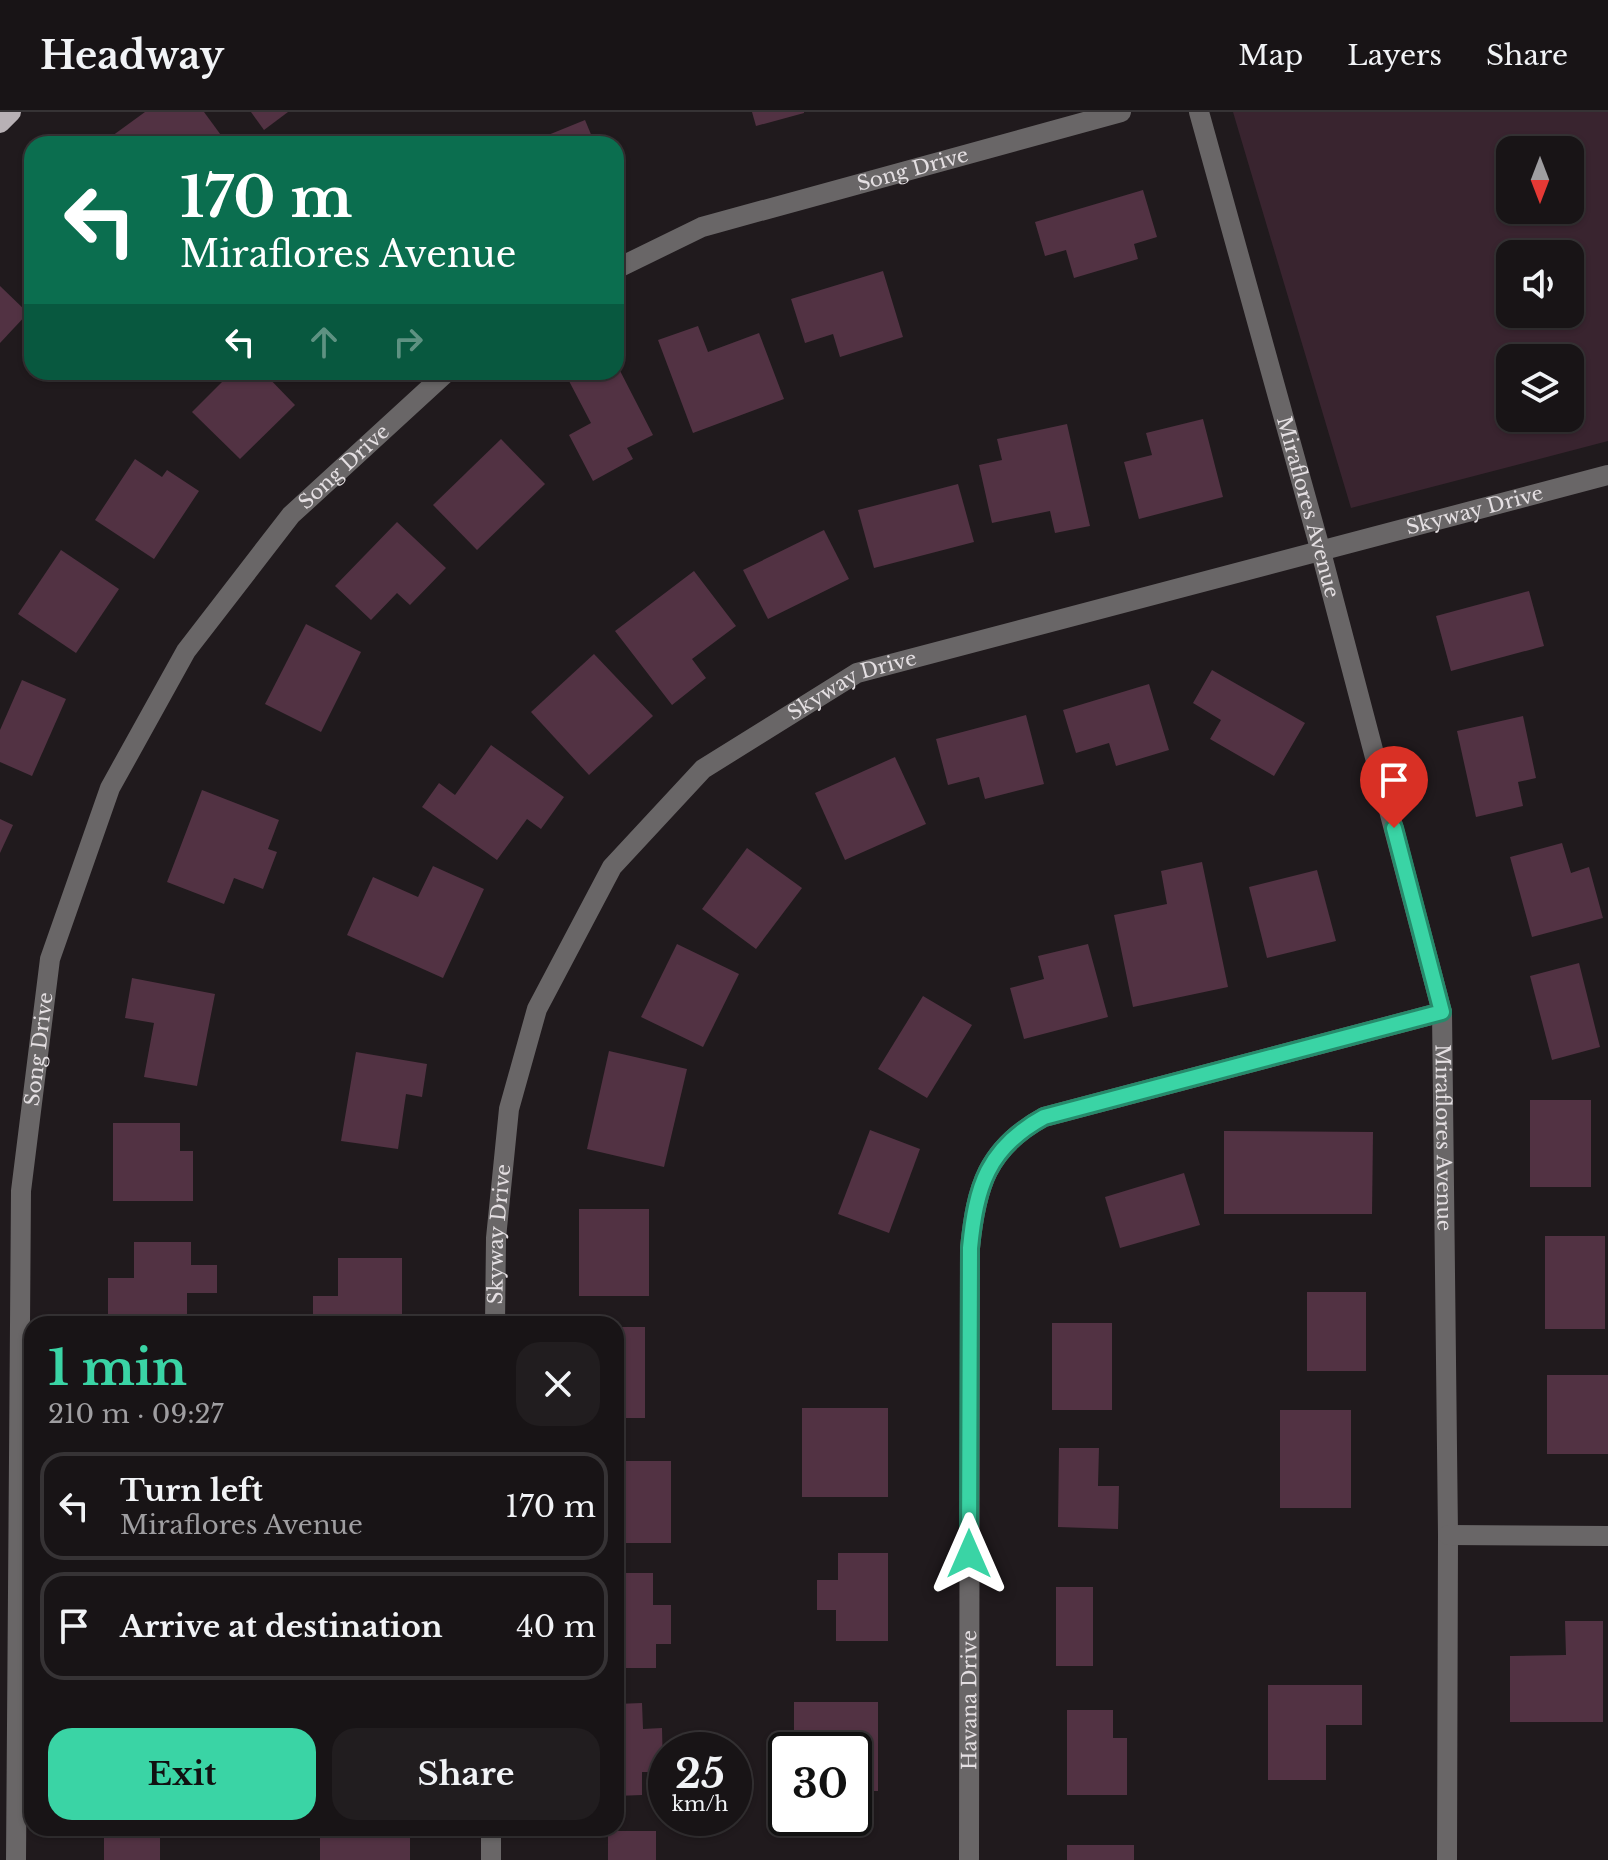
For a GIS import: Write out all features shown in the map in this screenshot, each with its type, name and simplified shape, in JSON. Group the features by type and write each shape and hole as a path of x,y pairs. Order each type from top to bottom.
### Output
{"main road":[{"path":"0,123 11,112"}],"street":[{"name":"Song Drive","path":"624,265 702,227 1121,112"},
{"name":"Miraflores Avenue","path":"1199,112 1321,552 1442,1012 1448,1535 1447,1860"},
{"name":"Song Drive","path":"16,1860 21,1191 50,959 110,788 186,651 291,515 438,380"},
{"name":"Skyway Drive","path":"495,1316 496,1238 509,1109 537,1009 612,867 703,769 857,673 1608,475"},
{"name":"Havana Drive","path":"969,1860 970,1248 973,1218 983,1178 1009,1142 1044,1117 1442,1012"},
{"path":"1448,1535 1608,1536"},
{"path":"491,1836 491,1860"}],"shaded area":[{"path":"1233,112 1608,112 1608,441 1351,508"}],"building":[{"path":"145,112 204,112 222,136 112,136"},
{"path":"251,112 288,112 264,130"},
{"path":"752,112 804,112 804,113 756,126"},
{"path":"585,120 592,136 546,136"},
{"path":"1143,190 1157,237 1134,244 1138,259 1074,278 1066,250 1045,256 1035,222"},
{"path":"883,271 903,337 840,357 833,334 805,343 791,299"},
{"path":"0,286 24,309 24,317 0,343"},
{"path":"698,326 708,352 759,333 784,399 693,433 658,340"},
{"path":"624,379 653,435 627,448 633,459 593,481 569,435 591,423 569,381"},
{"path":"224,380 271,380 295,405 240,459 192,412"},
{"path":"1203,419 1223,497 1139,519 1124,462 1152,455 1146,433"},
{"path":"1067,424 1090,526 1055,533 1050,511 992,523 979,465 1002,460 997,439"},
{"path":"501,439 545,484 477,550 433,505"},
{"path":"135,459 162,477 167,470 199,491 154,559 95,520"},
{"path":"958,484 974,542 874,568 858,510"},
{"path":"397,522 446,568 410,605 397,593 371,620 335,586"},
{"path":"824,530 849,579 768,619 743,570"},
{"path":"61,550 119,589 76,653 18,614"},
{"path":"694,571 736,626 692,659 706,678 672,705 615,631"},
{"path":"1529,591 1544,646 1451,671 1436,616"},
{"path":"306,624 361,652 321,732 265,704"},
{"path":"594,654 653,716 589,775 531,712"},
{"path":"1212,670 1305,723 1274,776 1210,739 1221,720 1193,703"},
{"path":"22,680 66,699 32,776 0,762 0,730"},
{"path":"1149,684 1169,750 1116,766 1109,743 1076,753 1063,710"},
{"path":"1026,715 1044,784 985,799 979,777 948,785 936,739"},
{"path":"1523,716 1536,778 1518,782 1523,806 1476,817 1457,731"},
{"path":"491,745 564,797 541,829 527,819 497,860 422,807 439,783 455,795"},
{"path":"895,757 926,824 845,860 815,793"},
{"path":"202,790 279,820 268,849 277,852 263,889 234,878 224,904 167,882"},
{"path":"0,819 13,825 0,853"},
{"path":"1562,843 1571,873 1589,867 1603,918 1532,937 1510,857"},
{"path":"747,848 802,888 756,949 702,909"},
{"path":"1202,862 1228,987 1133,1007 1114,915 1167,904 1161,871"},
{"path":"433,866 484,889 443,978 347,935 373,877 418,897"},
{"path":"1317,870 1336,941 1267,958 1249,887"},
{"path":"677,944 739,974 703,1047 641,1017"},
{"path":"1088,944 1108,1017 1024,1039 1010,988 1044,979 1038,956"},
{"path":"1579,963 1600,1047 1552,1060 1530,976"},
{"path":"132,978 215,994 197,1086 144,1077 154,1023 125,1018"},
{"path":"923,996 972,1025 927,1098 878,1069"},
{"path":"609,1051 687,1069 664,1167 587,1149"},
{"path":"356,1052 427,1064 422,1097 406,1094 398,1149 341,1141"},
{"path":"1530,1100 1591,1100 1591,1187 1530,1187"},
{"path":"113,1123 180,1123 180,1151 193,1151 193,1201 113,1201"},
{"path":"870,1130 920,1149 889,1233 838,1214"},
{"path":"1224,1131 1373,1132 1372,1214 1224,1214"},
{"path":"1184,1173 1200,1225 1120,1248 1105,1197"},
{"path":"579,1209 649,1209 649,1296 579,1296"},
{"path":"1545,1236 1605,1236 1605,1329 1545,1329"},
{"path":"134,1242 191,1242 191,1265 217,1265 217,1293 187,1293 187,1316 108,1316 108,1278 134,1278"},
{"path":"338,1258 402,1258 402,1316 313,1316 313,1296 338,1296"},
{"path":"1307,1292 1366,1292 1366,1371 1307,1371"},
{"path":"1052,1323 1112,1323 1112,1410 1052,1410"},
{"path":"624,1327 645,1327 645,1418 624,1418"},
{"path":"1547,1375 1608,1375 1608,1454 1547,1454"},
{"path":"802,1408 888,1408 888,1497 802,1497"},
{"path":"1280,1410 1351,1410 1351,1508 1280,1508"},
{"path":"1059,1448 1099,1448 1098,1486 1119,1486 1118,1529 1058,1527"},
{"path":"624,1461 671,1461 671,1543 624,1543"},
{"path":"838,1553 888,1553 888,1641 836,1641 836,1610 817,1610 817,1580 838,1580"},
{"path":"624,1573 653,1573 653,1605 671,1605 671,1644 656,1644 656,1668 624,1668"},
{"path":"1056,1587 1093,1587 1093,1666 1056,1666"},
{"path":"1565,1621 1603,1621 1603,1722 1510,1722 1510,1656 1566,1655"},
{"path":"1268,1685 1362,1685 1362,1725 1326,1725 1326,1780 1268,1780"},
{"path":"794,1702 878,1702 878,1791 872,1791 872,1732 794,1732"},
{"path":"642,1703 643,1729 662,1728 662,1732 648,1732 648,1772 642,1772 642,1795 624,1796 624,1704"},
{"path":"1067,1710 1113,1710 1113,1738 1127,1738 1127,1795 1067,1795"},
{"path":"624,1831 648,1831 648,1836 656,1836 656,1860 608,1860 608,1836 624,1836"},
{"path":"104,1836 160,1836 160,1860 104,1860"},
{"path":"320,1836 410,1836 410,1860 320,1860"},
{"path":"1067,1845 1134,1845 1134,1860 1067,1860"}],"route":[{"path":"969,1554 970,1248 973,1218 983,1178 1009,1142 1044,1117 1442,1012 1394,828"}]}
